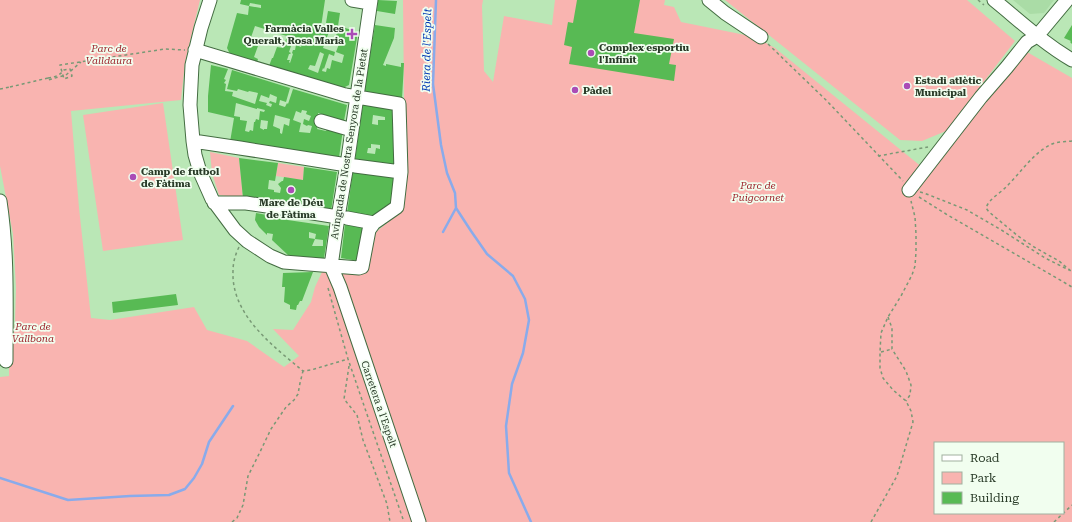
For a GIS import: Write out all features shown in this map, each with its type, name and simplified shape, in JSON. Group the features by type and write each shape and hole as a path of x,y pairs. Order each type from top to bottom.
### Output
{"street":[{"path":"195,50 345,95 399,104 401,172 397,207 374,223 369,230 362,267 284,262 270,256 245,239 235,230 214,203 200,172 193,141 190,105 192,65 195,50 210,0"},
{"path":"352,0 370,2"},
{"path":"709,0 725,13 761,37"},
{"path":"994,0 1056,51 1072,60"},
{"path":"909,190 1026,42 1037,36 1067,0"},
{"name":"Avinguda de Nostra Senyora de la Pietat","path":"331,266 342,217 351,165 352,130 370,2"},
{"path":"321,122 352,130"},
{"path":"193,141 401,172"},
{"path":"0,201 4,228 6,270 6,361"},
{"path":"214,203 246,204 342,217 374,223"},
{"path":"331,266 333,286"},
{"name":"Carretera a l'Espelt","path":"333,286 419,522"}],"path":[{"path":"761,37 826,100 909,190 946,214 1072,287"},
{"path":"0,89 56,76 60,74 64,70 70,69 72,76 64,78 62,72 60,65 165,49 195,50"},
{"path":"48,78 48,80 66,75 82,61"},
{"path":"1072,141 1053,144 1042,149 1004,189 990,201 986,208 1018,236 1037,249 1059,261 1072,272"},
{"path":"878,156 918,150 945,143"},
{"path":"909,190 924,193 967,210 1045,258 1072,272"},
{"path":"871,522 897,476 912,422 912,411 906,401 893,390 883,378 880,368 881,333 888,317 912,275 914,266 916,234 909,190"},
{"path":"245,239 237,251 233,264 232,279 238,302 255,327 269,342 304,371 348,359"},
{"path":"333,286 348,359 404,522"},
{"path":"888,317 892,328 892,349 906,371 911,384 910,395 906,401"},
{"path":"880,352 892,349"},
{"path":"350,364 344,398 357,415 362,440 387,504 390,522"},
{"path":"232,522 237,518 243,505 248,476 271,429 286,407 298,394 304,371"},
{"path":"1064,513 1072,505"},
{"path":"1054,522 1062,514"}],"shaded area":[{"path":"1013,0 1054,0 1044,13 1030,14"}],"green space":[{"path":"0,0 200,0 185,62 181,100 71,111 79,208 91,318 110,320 194,307 207,330 247,341 284,367 299,356 273,329 293,330 311,302 315,287 323,270 366,273 375,233 401,211 407,175 407,133 404,98 403,0 483,0 484,71 493,82 504,16 552,25 555,0 665,0 664,5 674,7 681,22 755,37 775,48 928,172 1027,52 1072,78 1072,522 0,522 0,377 9,376 9,363 15,323 16,288 13,234 0,166"},
{"name":"Estadi atlètic Municipal","path":"725,0 967,0 1015,41 946,131 922,141 900,140"},
{"name":"Camp de futbol de Fàtima","path":"163,103 183,240 103,251 83,115"},
{"path":"210,152 239,158 243,198 219,195 212,173"},
{"path":"278,163 304,167 303,180 276,176"}],"building":[{"path":"241,0 325,0 321,27 330,29 323,48 335,52 334,56 329,54 322,71 326,72 327,68 330,69 332,60 342,63 344,55 336,52 339,44 334,42 339,26 358,32 349,85 341,89 269,66 277,47 283,48 287,36 276,33 277,29 271,28 271,31 255,26 249,43 258,46 254,57 258,59 257,62 230,54 227,48 237,13 248,15 249,6 240,4","holes":["250,3 261,5 261,8 249,6","290,37 303,41 301,47 296,45 295,50 293,50 290,63 290,60 287,60 289,54 291,53 289,52 291,46 287,45","320,52 324,54 318,73 308,69 310,65 315,66"]},
{"path":"378,0 397,1 395,14 377,11"},
{"path":"577,0 640,0 634,33 674,39 669,64 676,65 674,81 569,64 572,47 564,45 568,22 573,23"},
{"path":"328,11 340,13 338,26 326,23"},
{"path":"375,25 395,28 394,38 383,65 386,66 386,64 401,67 401,63 404,63 402,99 364,93"},
{"path":"1072,25 1072,44 1070,42 1071,41 1064,38"},
{"path":"211,65 228,69 224,79 226,80 224,83 226,84 225,91 233,92 232,96 255,104 258,93 238,89 237,91 227,89 232,70 290,88 286,102 280,100 279,105 285,107 287,103 288,104 293,89 347,105 343,126 325,115 318,113 318,116 322,117 317,129 326,131 328,128 343,129 339,158 230,142 234,118 208,112","holes":["270,94 277,97 276,103 270,101 269,103 272,104 271,107 266,105 267,103 259,101 261,95 269,98","236,103 265,110 264,112 260,111 259,120 256,119 254,122 253,131 250,130 249,132 245,131 247,121 240,120 240,117 234,116","302,110 307,111 306,114 311,116 309,121 304,119 303,124 312,126 310,133 299,132 301,123 293,120 296,111 301,113","275,115 290,119 289,126 284,124 282,134 280,133 280,129 273,126","261,120 268,121 267,129 264,130 260,128"]},
{"path":"363,104 395,108 396,166 355,160","holes":["373,115 385,117 385,120 378,120 378,125 372,124","371,144 380,145 380,149 376,148 375,154 367,153 368,148 371,148"]},
{"path":"239,158 278,163 275,181 269,180 268,189 280,193 281,188 278,184 283,181 284,177 303,180 304,167 337,172 331,211 243,198"},
{"path":"353,171 397,178 393,204 373,217 347,213"},
{"path":"256,213 267,215 267,217 329,226 324,258 298,258 289,256 272,240 273,234 267,233 267,235 259,227 255,220","holes":["309,232 316,234 315,239 309,238","315,239 323,240 323,246 312,246"]},
{"path":"345,224 364,227 358,261 341,258"},
{"path":"313,272 302,301 300,301 297,305 296,310 290,309 290,305 284,302 285,287 282,287 283,273"},
{"path":"176,294 178,305 113,313 112,302"}],"waterway":[{"name":"Riera de l'Espelt","path":"436,0 433,84 441,145 447,173 455,193 456,208 487,254 513,276 525,299 529,320 523,353 512,384 506,426 509,473 531,522"},
{"path":"443,232 456,208"},
{"path":"0,478 68,500 169,495 185,489 194,478 202,464 209,442 233,406"}],"place":[{"name":"Farmàcia Valles Queralt, Rosa Maria","path":"352,34"},
{"name":"Complex esportiu l'Infinit","path":"591,53"},
{"name":"Estadi atlètic Municipal","path":"907,86"},
{"name":"Pàdel","path":"575,90"},
{"name":"Camp de futbol de Fàtima","path":"133,177"},
{"name":"Mare de Déu de Fàtima","path":"291,190"}],"park label":[{"name":"Parc de Valldaura","path":"109,54"},
{"name":"Parc de Puigcornet","path":"758,190"},
{"name":"Parc de Vallbona","path":"33,332"}]}
